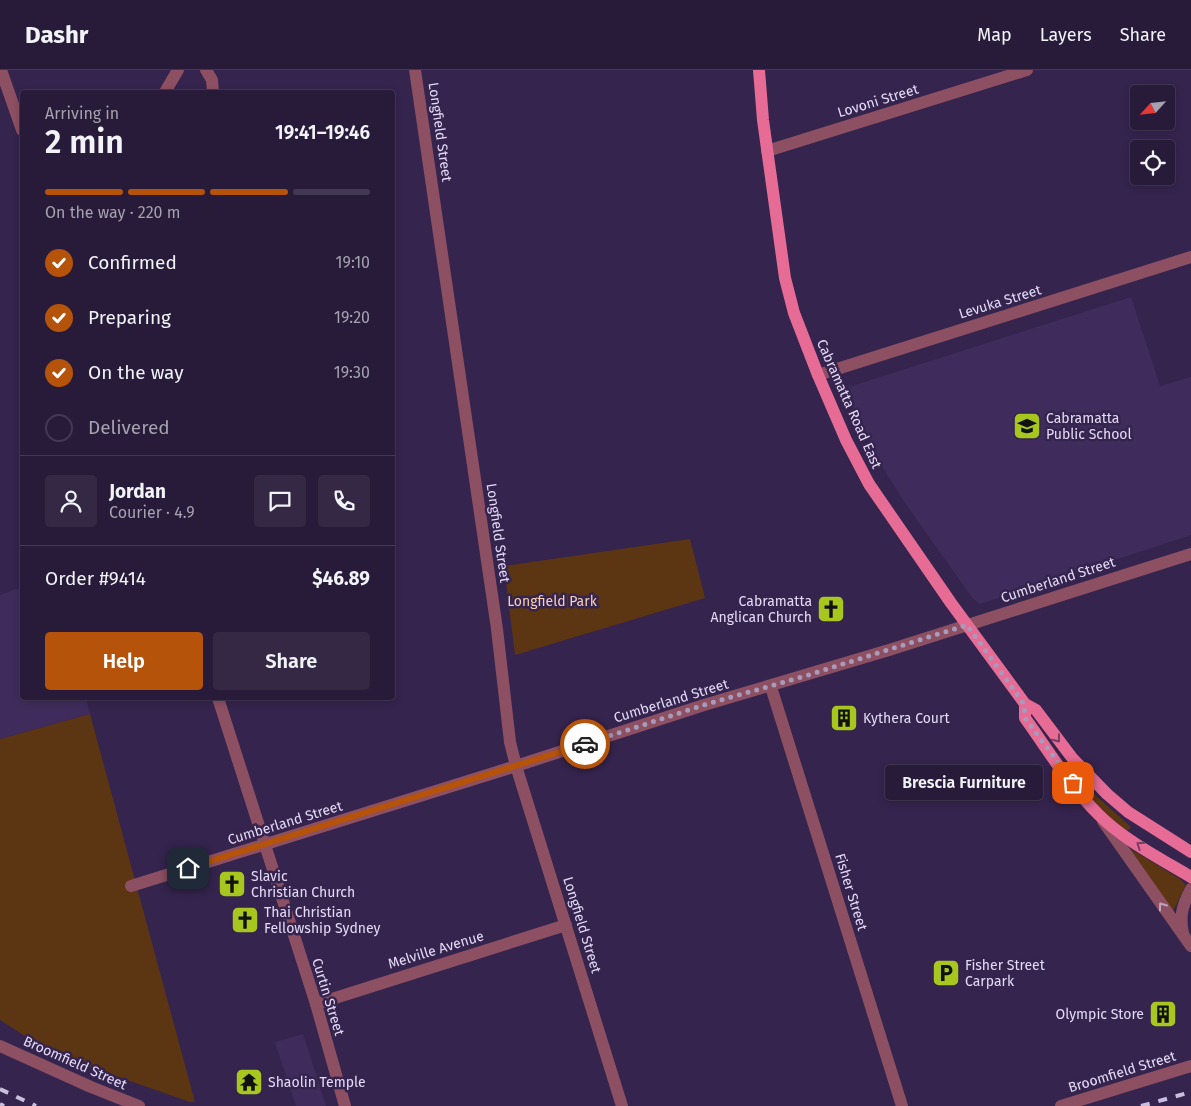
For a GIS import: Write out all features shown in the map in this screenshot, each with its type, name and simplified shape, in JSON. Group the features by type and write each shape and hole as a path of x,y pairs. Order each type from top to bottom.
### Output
{"main road":[{"name":"Cabramatta Road East","path":"760,70 767,152 785,278 794,313 846,440 869,484 1024,704 1036,710 1073,759 1107,794 1128,812 1191,852"},
{"name":"Cabramatta Road East","path":"1024,704 1025,718 1084,798 1100,816 1145,849 1191,877"}],"street":[{"path":"1,70 20,124"},
{"path":"166,90 178,70"},
{"path":"206,70 212,80 213,90"},
{"name":"Longfield Street","path":"415,70 497,629 510,742 622,1106"},
{"name":"Lovoni Street","path":"767,152 1027,70"},
{"name":"Levuka Street","path":"818,375 1191,257"},
{"name":"Cumberland Street","path":"131,886 1191,554"},
{"name":"Fisher Street","path":"771,687 902,1106"},
{"name":"Curtin Street","path":"219,700 316,1004 345,1106"},
{"name":"Cabramatta Road East","path":"1100,816 1187,941"},
{"name":"Cabramatta Road East","path":"1187,941 1180,924 1181,913 1191,889"},
{"name":"Melville Avenue","path":"316,1004 566,925"},
{"name":"Broomfield Street","path":"0,1046 115,1098 139,1106"},
{"name":"Broomfield Street","path":"1061,1106 1191,1066"}],"shaded area":[{"name":"Cabramatta Public School","path":"1131,297 1160,386 1191,377 1191,535 980,604 973,599 903,500 878,460 847,392 849,387"},
{"path":"20,588 20,700 86,700 90,714 0,739 0,595"},
{"path":"303,1034 326,1106 296,1106 275,1042"}],"green space":[{"name":"Longfield Park","path":"690,539 705,598 515,655 504,566"},
{"path":"90,714 195,1102 190,1102 53,1054 0,1020 0,739"},
{"path":"1073,771 1094,794 1131,827 1128,831 1097,805 1070,773"},
{"path":"1124,845 1180,879 1186,885 1173,911"}],"railway":[{"path":"0,1089 36,1106"},
{"path":"1141,1106 1191,1092"},
{"path":"0,1104 4,1106"}],"way so far":[{"path":"585,744 704,705 771,687 967,625 1024,704 1025,718 1073,783"}],"place":[{"name":"Cabramatta Public School","path":"1027,426"},
{"name":"Cabramatta Anglican Church","path":"831,609"},
{"name":"Kythera Court","path":"844,718"},
{"name":"Brescia Furniture","path":"1073,783"},
{"name":"Slavic Christian Church","path":"232,884"},
{"name":"Thai Christian Fellowship Sydney","path":"245,920"},
{"name":"Fisher Street Carpark","path":"946,973"},
{"name":"Olympic Store","path":"1163,1014"},
{"name":"Shaolin Temple","path":"249,1082"}],"route":[{"path":"188,868 585,744"}]}
